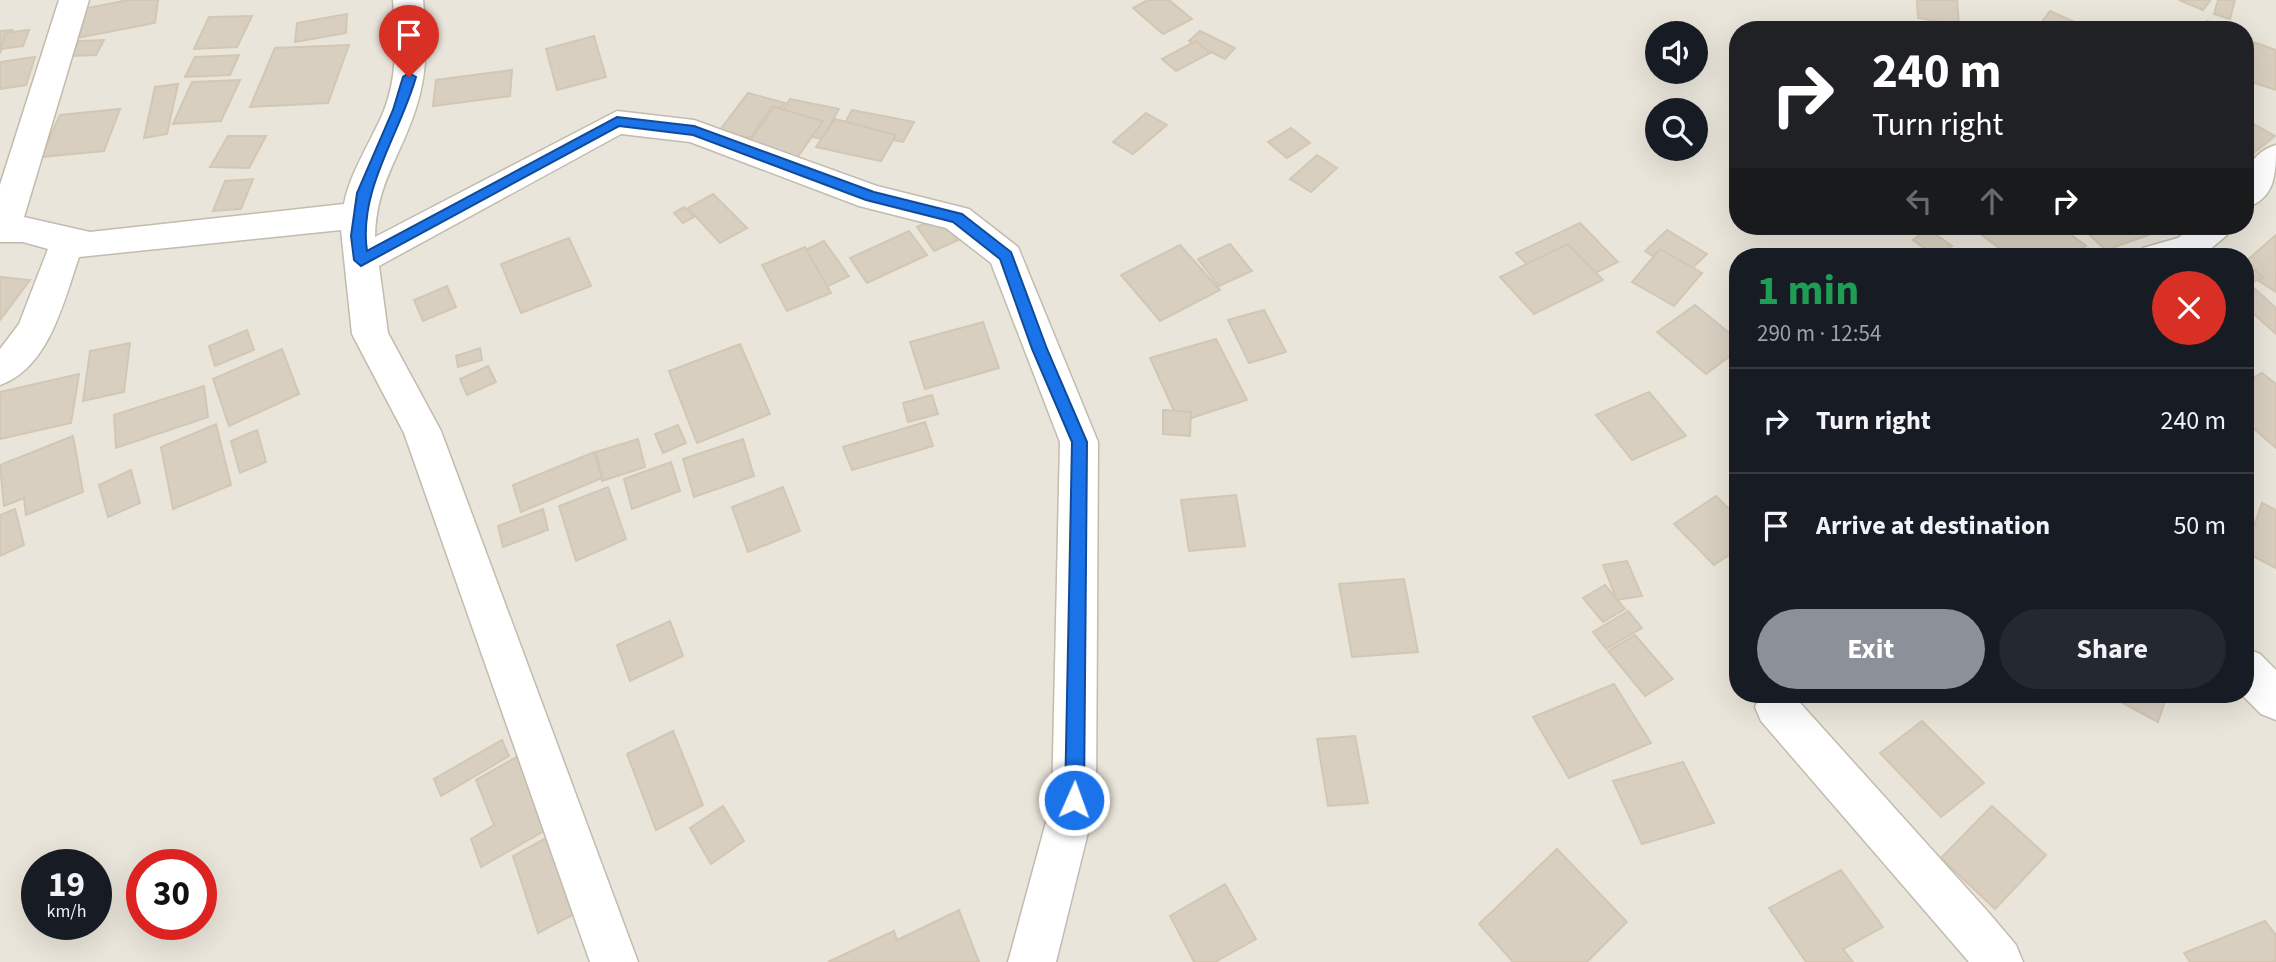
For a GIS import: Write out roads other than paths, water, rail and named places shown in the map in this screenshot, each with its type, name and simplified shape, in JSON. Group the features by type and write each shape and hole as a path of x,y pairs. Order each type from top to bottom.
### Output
{"street":[{"path":"74,0 2,229 29,228 67,243 90,245 359,215"},
{"path":"408,0 412,43 409,77 400,110 363,193 359,215 361,260 370,334 422,431 614,962"},
{"path":"361,260 617,122 694,131 871,197 957,218 1006,256 1040,349 1079,442 1074,800 1032,962"},
{"path":"2254,185 2276,157"},
{"path":"2189,248 2204,235"},
{"path":"0,370 14,362 28,344 67,243"},
{"path":"2254,677 2276,700"},
{"path":"1776,707 1852,796 1950,901 1999,962"}]}
